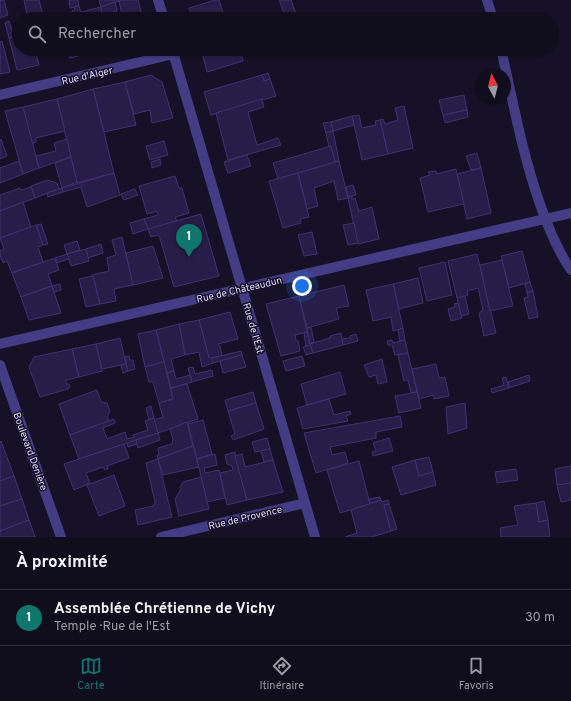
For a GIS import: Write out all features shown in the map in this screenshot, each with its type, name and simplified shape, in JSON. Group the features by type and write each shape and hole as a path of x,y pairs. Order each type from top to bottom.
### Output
{"street":[{"path":"158,0 162,12"},
{"path":"487,0 491,12"},
{"name":"Rue d'Alger","path":"0,95 157,56"},
{"name":"Rue de l'Est","path":"174,56 315,537"},
{"path":"502,56 528,170 545,219 563,259 571,270"},
{"name":"Rue de Châteaudun","path":"0,344 571,213"},
{"name":"Boulevard Denière","path":"0,365 61,537"},
{"name":"Rue de Provence","path":"161,537 305,503"}],"building":[{"path":"0,0 4,0 8,15 0,18"},
{"path":"24,0 39,0 42,12 27,12"},
{"path":"69,0 78,0 79,6 70,8"},
{"path":"99,0 122,0 101,7"},
{"path":"138,0 141,12 121,12 119,1"},
{"path":"219,0 223,12 190,12 189,8"},
{"path":"279,0 291,0 296,12 283,12"},
{"path":"115,2 117,11 102,12 101,7"},
{"path":"79,6 81,12 72,12 75,10 74,7"},
{"path":"101,7 102,12 81,12"},
{"path":"9,21 12,31 12,37 9,38 5,23"},
{"path":"12,37 12,50 9,38"},
{"path":"2,41 10,72 0,74 0,42"},
{"path":"14,56 37,56 39,65 17,70"},
{"path":"203,56 242,56 243,61 207,72"},
{"path":"268,73 270,79 264,81 262,75"},
{"path":"151,75 162,82 173,118 152,123 150,110 134,114 125,82"},
{"path":"262,75 264,81 270,79 276,96 211,115 204,92"},
{"path":"125,82 136,125 104,132 93,89"},
{"path":"93,89 114,173 77,183 57,99"},
{"path":"464,95 467,110 443,115 439,100"},
{"path":"57,99 65,131 36,138 36,142 32,144 23,107"},
{"path":"262,99 264,107 248,112 257,145 278,138 281,145 228,160 216,113"},
{"path":"404,106 413,148 388,154 380,120 383,119 385,124 398,120 395,108"},
{"path":"23,107 39,168 23,174 5,111"},
{"path":"467,110 468,117 445,123 443,115"},
{"path":"359,115 362,128 376,125 375,121 380,120 388,154 362,160 352,116"},
{"path":"352,116 354,125 333,131 331,122"},
{"path":"331,122 333,131 326,133 323,123"},
{"path":"333,131 339,161 335,162 331,146 329,147 326,133"},
{"path":"1,139 7,156 0,159 0,140"},
{"path":"67,139 71,157 39,168 36,156 56,151 54,143"},
{"path":"164,141 168,155 150,160 146,146"},
{"path":"331,146 335,162 278,179 273,163"},
{"path":"477,153 481,168 471,170 466,156"},
{"path":"247,155 251,166 228,173 224,162"},
{"path":"71,157 77,182 62,188 55,163"},
{"path":"160,159 161,165 152,168 151,162"},
{"path":"19,161 23,174 0,183 0,168"},
{"path":"339,161 348,198 338,200 334,181 314,188 318,206 307,209 298,173"},
{"path":"481,168 491,213 467,219 457,174"},
{"path":"456,169 464,204 428,212 420,178 430,175 428,172 436,171 437,174"},
{"path":"114,173 120,195 87,207 81,187 63,192 62,188"},
{"path":"298,173 309,217 300,219 301,223 283,228 269,181"},
{"path":"175,176 179,188 182,188 189,213 175,217 177,221 148,229 144,219 158,215 157,211 147,214 139,186"},
{"path":"47,180 57,183 59,189 35,198 31,186"},
{"path":"353,185 356,195 348,197 346,187"},
{"path":"31,187 35,198 0,211 0,195 20,188 21,190"},
{"path":"62,188 63,192 48,197 47,193"},
{"path":"135,189 138,195 124,200 121,194"},
{"path":"352,196 352,200 355,198 359,211 372,207 379,239 358,244 348,198"},
{"path":"23,202 31,227 0,238 0,211"},
{"path":"201,214 219,276 174,287 159,235 151,237 148,229"},
{"path":"144,219 148,229 133,234 130,223"},
{"path":"354,223 358,243 348,245 343,225"},
{"path":"41,224 48,244 43,245 36,225"},
{"path":"36,225 43,245 38,247 43,262 12,273 7,261 3,263 0,255 0,251 4,249 0,238"},
{"path":"312,232 317,254 304,256 298,235"},
{"path":"122,237 133,285 114,289 116,301 100,304 92,275 109,271 107,258 116,255 112,240"},
{"path":"77,241 80,250 67,254 64,245"},
{"path":"101,244 103,253 88,258 86,249"},
{"path":"153,246 163,278 133,285 126,253"},
{"path":"86,249 89,261 71,266 67,254"},
{"path":"522,251 530,282 509,288 501,256"},
{"path":"67,254 69,259 56,263 55,258"},
{"path":"477,254 496,333 484,336 479,313 483,310 478,288 467,291 468,295 457,298 448,261"},
{"path":"55,258 59,270 48,274 52,286 21,297 12,273"},
{"path":"502,260 513,306 490,311 480,265"},
{"path":"445,262 452,295 427,301 419,268"},
{"path":"93,276 100,304 86,307 79,279"},
{"path":"418,278 423,303 399,309 393,284"},
{"path":"530,282 533,291 527,293 525,284"},
{"path":"60,284 61,290 54,292 52,286"},
{"path":"393,284 403,328 393,331 391,317 373,321 366,290"},
{"path":"344,285 349,306 336,308 339,319 307,328 299,296"},
{"path":"52,286 61,313 29,320 21,297"},
{"path":"533,291 538,317 529,319 524,298 528,297 527,293"},
{"path":"299,296 307,332 295,335 300,351 281,356 266,304"},
{"path":"465,296 469,314 461,316 457,298"},
{"path":"458,303 462,318 451,321 448,309 455,307 454,304"},
{"path":"230,312 238,339 218,344 220,346 222,356 209,358 199,320"},
{"path":"199,320 209,358 212,358 213,363 202,367 199,352 185,355 179,324"},
{"path":"179,324 185,355 171,359 174,371 167,373 156,330"},
{"path":"311,327 314,342 310,344 307,328"},
{"path":"403,328 405,340 400,341 398,330"},
{"path":"156,330 164,362 145,367 138,334"},
{"path":"307,332 310,345 306,347 304,333"},
{"path":"341,333 343,345 313,353 310,344"},
{"path":"356,334 358,341 343,345 342,339 350,338 350,336"},
{"path":"120,338 126,364 102,369 96,344"},
{"path":"392,340 393,343 405,340 408,353 395,355 392,345 388,345 387,341"},
{"path":"96,344 102,371 79,377 72,349"},
{"path":"310,345 313,353 306,355 303,347"},
{"path":"72,349 79,377 66,380 66,384 69,384 70,387 68,389 40,397 29,367 34,357"},
{"path":"241,351 242,355 213,363 212,358"},
{"path":"408,353 417,392 411,393 408,380 404,381 398,355"},
{"path":"242,355 246,367 223,373 220,361"},
{"path":"129,356 130,360 133,360 135,369 128,371 125,357"},
{"path":"302,356 305,366 286,371 283,361"},
{"path":"382,359 387,382 378,384 376,375 369,377 364,365"},
{"path":"164,362 173,399 159,403 153,382 149,382 145,367"},
{"path":"126,364 128,371 123,373 121,365"},
{"path":"436,364 439,378 445,377 449,396 434,399 434,395 419,399 412,369"},
{"path":"193,367 195,374 212,370 213,376 192,382 188,368"},
{"path":"174,371 176,379 190,375 192,382 171,388 167,373"},
{"path":"340,372 346,394 307,405 301,384"},
{"path":"529,375 530,381 509,388 508,382"},
{"path":"506,377 509,388 492,393 491,389 504,385 502,378"},
{"path":"187,384 198,419 158,433 154,420 163,417 159,403 173,399 171,388"},
{"path":"97,390 101,402 107,403 110,411 107,417 109,421 70,435 59,404"},
{"path":"253,392 256,403 228,411 225,400"},
{"path":"417,392 421,408 399,413 395,396"},
{"path":"329,399 334,415 350,411 351,414 346,416 348,421 303,429 297,408"},
{"path":"256,403 264,429 233,440 231,436 235,434 228,411"},
{"path":"465,403 467,428 448,434 446,407"},
{"path":"151,406 154,418 149,420 146,408"},
{"path":"400,416 402,427 376,432 376,438 330,447 332,455 345,452 348,463 316,473 304,433"},
{"path":"154,418 158,433 79,459 70,435 114,419 115,423 103,428 107,439 125,432 127,439 134,437 133,435 148,430 145,421"},
{"path":"203,420 212,454 197,459 188,424"},
{"path":"187,422 193,446 158,459 158,448 172,444 173,439 170,429"},
{"path":"158,433 160,440 138,448 136,440"},
{"path":"267,438 270,449 255,452 252,442"},
{"path":"389,438 393,451 373,456 372,452 376,451 373,443"},
{"path":"136,440 137,444 128,447 127,443"},
{"path":"1,441 14,476 0,481 0,442"},
{"path":"124,444 129,458 107,466 108,469 105,470 103,467 86,473 90,483 74,490 64,464"},
{"path":"193,446 199,467 163,475 158,459"},
{"path":"270,449 273,460 264,462 261,451"},
{"path":"235,452 247,500 227,505 220,473 233,470 232,466 227,464 225,455"},
{"path":"215,454 217,465 204,468 205,473 219,470 225,498 207,502 197,459"},
{"path":"242,454 245,467 273,460 283,492 247,500 235,456"},
{"path":"429,457 433,472 419,476 415,460"},
{"path":"158,459 172,517 138,525 135,510 153,506 155,502 146,463"},
{"path":"415,460 419,476 433,472 436,485 401,495 392,467"},
{"path":"359,461 370,504 340,513 327,470"},
{"path":"571,466 571,483 557,485 555,469"},
{"path":"516,469 518,480 497,483 495,472"},
{"path":"114,475 125,506 99,516 87,485"},
{"path":"14,476 22,499 0,506 0,481"},
{"path":"201,477 209,509 179,516 175,499 181,489 180,487 183,482"},
{"path":"571,483 571,500 561,502 557,485"},
{"path":"380,497 381,500 370,504 369,499"},
{"path":"22,499 29,520 0,531 0,506"},
{"path":"381,500 382,502 388,500 389,504 384,505 391,531 372,537 345,537 357,533 351,510"},
{"path":"544,501 548,520 539,522 536,503"},
{"path":"536,503 539,522 548,520 550,537 501,537 500,528 518,525 514,506"},
{"path":"389,504 397,529 391,531 384,505"},
{"path":"29,520 35,537 0,537 0,531"}],"place":[{"name":"Assemblée Chrétienne de Vichy","path":"189,257"}]}
